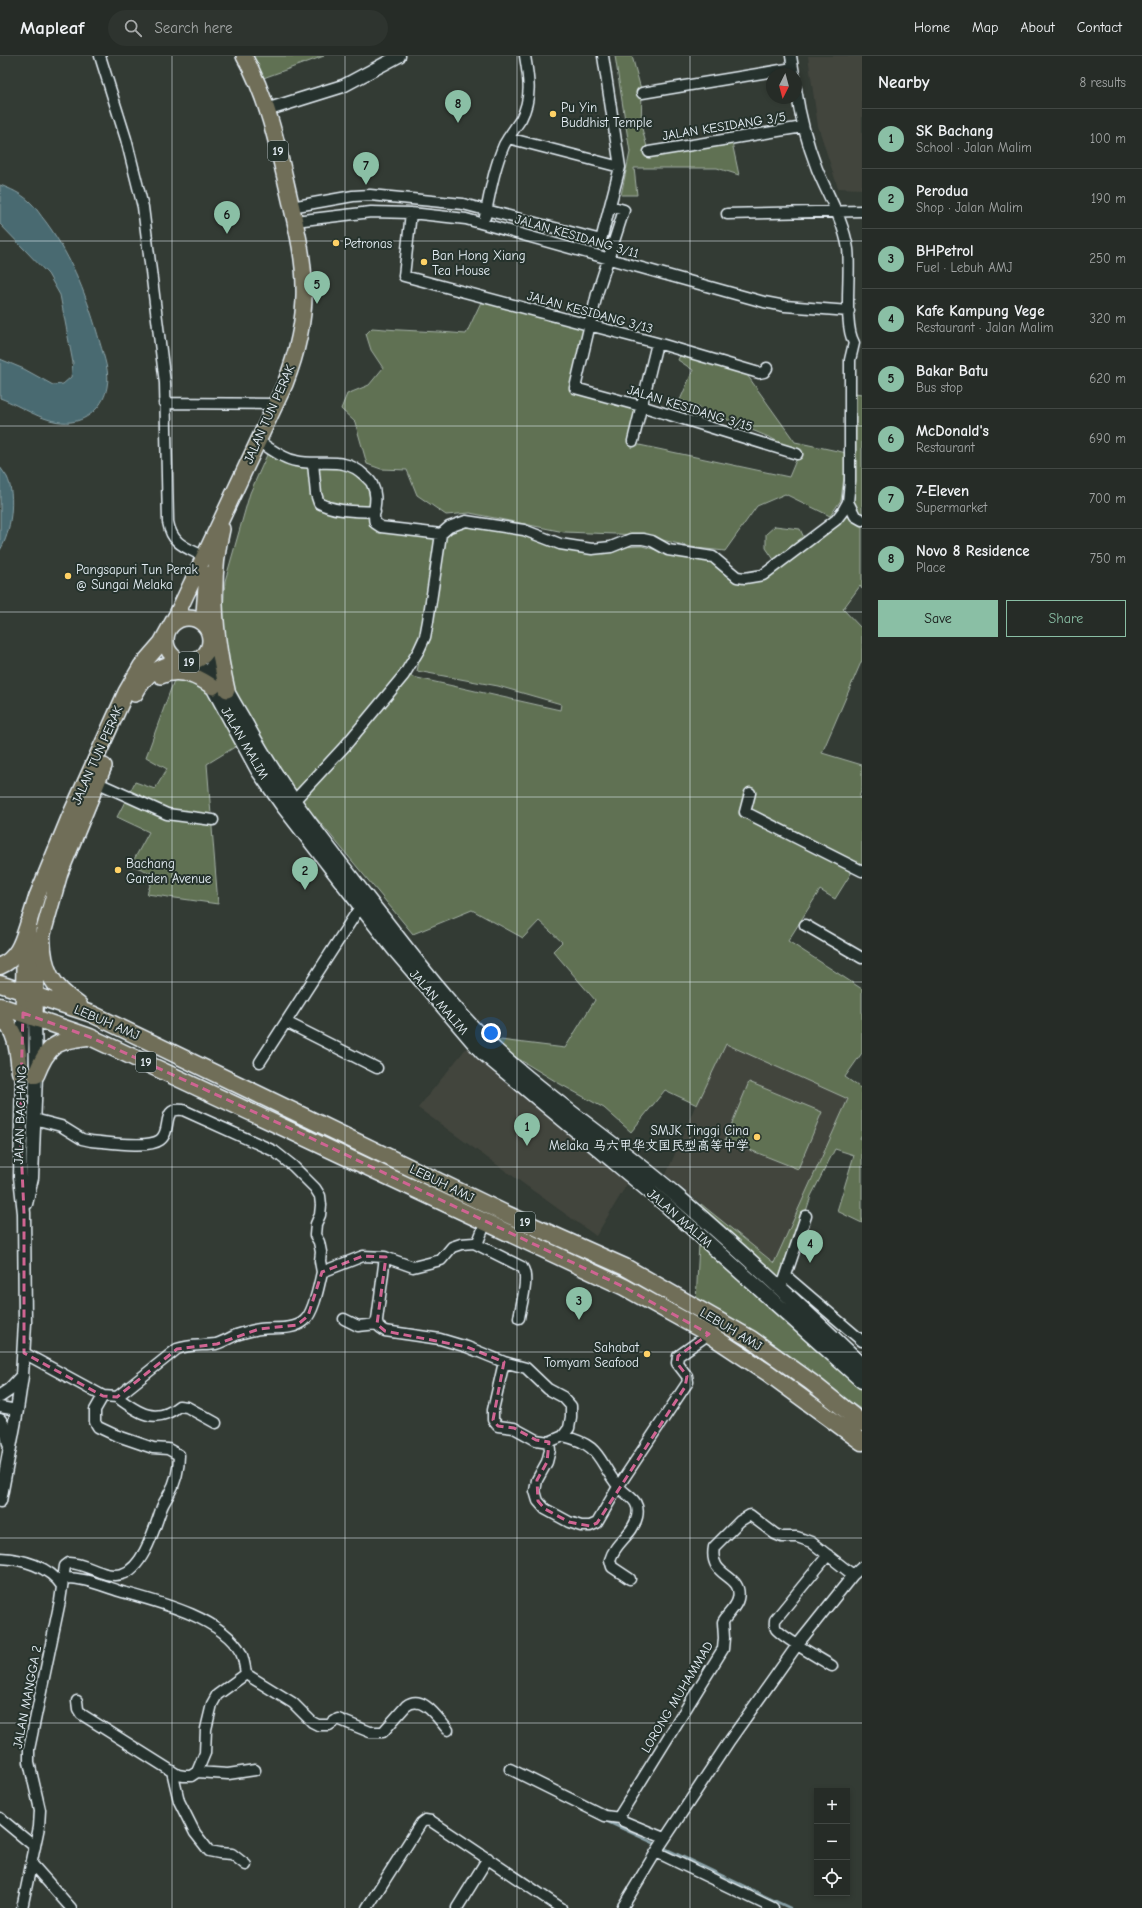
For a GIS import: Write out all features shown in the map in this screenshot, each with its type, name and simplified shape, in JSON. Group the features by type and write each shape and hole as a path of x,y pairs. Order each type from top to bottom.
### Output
{"highway":[{"path":"0,966 8,963 15,957 20,948 29,922"},
{"path":"42,937 42,955 52,981 61,992 92,1014"},
{"name":"LEBUH AMJ","path":"0,984 29,992 92,1014 490,1206 625,1267 751,1340 811,1382 862,1423"},
{"name":"LEBUH AMJ","path":"0,1006 90,1037 624,1286 709,1334 768,1373 862,1442"},
{"path":"0,1016 14,1033 20,1072"},
{"path":"36,1075 45,1055 56,1044 66,1040 90,1037"}],"main road":[{"name":"JALAN TUN PERAK","path":"29,992 29,922 63,832 126,692 141,666 157,648 167,632 276,404 285,384 296,352 304,308 303,264 295,221 266,110 244,56"},
{"path":"134,697 153,679 164,674 177,672 202,679 220,689 220,661 215,617 217,561 220,534 227,506"},
{"name":"JALAN TUN PERAK","path":"206,626 204,603 213,536"},
{"path":"167,632 174,622 187,618 194,618 206,626"},
{"name":"19","path":"167,632 166,646 169,652 173,657 187,662 203,656 210,646 210,639 206,626"},
{"name":"JALAN MALIM","path":"210,646 211,657 220,689 258,770 284,807 360,907 446,1012 482,1052 662,1201 862,1381"},
{"name":"JALAN TUN PERAK","path":"29,992 36,970 42,937 60,873 96,782 134,697 139,687 152,672 164,664 187,662"},
{"name":"JALAN MALIM","path":"187,662 201,669 220,689 293,802 402,942 499,1054 784,1282 862,1365"},
{"path":"29,992 29,1015"}],"street":[{"path":"100,56 126,139 144,207 164,376 168,522 170,532 179,543 203,556"},
{"path":"266,110 343,86 399,56"},
{"path":"484,223 494,175 508,138 523,115 529,98 530,85 526,56"},
{"path":"291,207 353,196 370,195 463,204 601,240 620,166 603,56"},
{"path":"791,56 793,68"},
{"path":"642,93 766,75"},
{"path":"293,802 350,740 404,675 419,650 425,638 441,534 449,527 466,521 524,530 560,544 592,549 611,547 631,539 643,539 652,541 668,550 713,557 737,577 746,578 763,575 836,520 843,511 848,502 850,481 850,360 858,344 852,339 849,311 848,249 838,212 818,170 803,127 799,104"},
{"name":"JALAN KESIDANG 3/5","path":"649,152 803,127"},
{"path":"508,138 620,166"},
{"path":"589,326 597,294 624,210 610,206"},
{"path":"727,214 862,211"},
{"name":"JALAN KESIDANG 3/11","path":"295,221 355,213 411,213 451,216 484,223 764,302 784,306 849,311"},
{"name":"JALAN KESIDANG 3/13","path":"411,213 404,276 658,343 759,373 764,372 767,368"},
{"name":"JALAN KESIDANG 3/15","path":"589,326 575,388 641,406 796,454"},
{"path":"633,441 658,343"},
{"path":"164,403 276,404"},
{"path":"258,441 296,462 345,463 358,470 372,483 377,500 375,523 381,528 441,534"},
{"path":"313,463 316,494 319,503 326,507 375,512"},
{"path":"848,502 855,516 862,520"},
{"path":"96,782 167,814 213,820"},
{"path":"750,793 746,812 862,871"},
{"path":"260,1062 360,907"},
{"path":"805,925 862,958"},
{"name":"JALAN BACHANG","path":"0,1500 17,1410 24,1353 24,1213 20,1177 20,1072 29,1015"},
{"name":"JALAN BACHANG","path":"24,1213 32,1178 36,1075 29,1015"},
{"path":"286,1022 377,1068"},
{"path":"34,1119 62,1126 82,1138 91,1141 145,1144 160,1140 164,1136 168,1116 176,1109 183,1110 274,1151 294,1166 315,1188 320,1196 320,1215 316,1224 314,1235 319,1242 322,1272 311,1309 304,1321 286,1328 259,1329 244,1333 217,1344 188,1346 177,1349 117,1397"},
{"path":"806,1216 784,1282 862,1341"},
{"path":"477,1244 486,1222"},
{"path":"322,1272 363,1256 385,1257 413,1267 441,1260 452,1247 461,1244 477,1244 522,1267 525,1270 526,1278 519,1318"},
{"path":"377,1324 385,1257"},
{"path":"344,1319 358,1326 377,1324 385,1331 440,1339 467,1347 504,1362 526,1368 548,1389 563,1397 571,1406 569,1428 563,1436 549,1442 536,1440 514,1428 498,1426 493,1420 493,1410 504,1362"},
{"path":"549,1442 550,1450 547,1462 536,1480 535,1491 538,1501 545,1509 569,1522 581,1526 590,1526 597,1523 618,1486 688,1382 687,1376 677,1363 678,1356 709,1334"},
{"path":"24,1353 103,1396 117,1397 135,1411 150,1416 170,1414 180,1406 187,1407 216,1423"},
{"path":"0,1396 16,1384 22,1376"},
{"path":"62,1582 66,1566 69,1563 114,1575 128,1572 134,1566 154,1532 159,1514 170,1493 179,1466 179,1455 175,1452 153,1448 98,1427 95,1422 94,1410 103,1396"},
{"path":"0,1407 17,1410"},
{"path":"0,1420 6,1430 10,1451"},
{"path":"563,1436 573,1438 595,1450 618,1486 634,1499 638,1506 638,1515 633,1527 618,1542 610,1560 612,1567 630,1579"},
{"name":"LORONG MUHAMMAD","path":"620,1818 620,1814 723,1649 723,1622 734,1608 739,1593 738,1587 734,1581 718,1569 714,1564 714,1547 740,1521 750,1515 775,1534 782,1537 797,1537 805,1539 828,1555"},
{"path":"832,1666 776,1629 775,1620 828,1555 853,1575"},
{"path":"0,1558 36,1566 52,1574 62,1582 81,1579 163,1602 208,1622 228,1638 241,1653 246,1674 293,1703 312,1722 318,1725 329,1725 338,1719 370,1732 383,1732 390,1726 406,1706 411,1703 418,1702 424,1704 448,1730"},
{"path":"622,1908 660,1845 730,1740 798,1644 853,1575 862,1567"},
{"name":"JALAN MANGGA 2","path":"22,1908 39,1827 40,1810 29,1762 29,1749 60,1601 62,1582"},
{"path":"77,1701 78,1709 81,1714 172,1771 184,1776 191,1776 197,1772 205,1753 206,1729 212,1704 217,1695 246,1674"},
{"path":"510,1768 605,1816 620,1818 660,1845 773,1908"},
{"path":"197,1772 228,1774 255,1770"},
{"path":"172,1771 179,1801 195,1833 210,1851 232,1854 246,1865"},
{"path":"0,1818 35,1847"},
{"path":"367,1908 421,1823 425,1820 431,1821 561,1908"},
{"path":"457,1908 488,1858"},
{"path":"32,1864 71,1908"}],"highlighted area":[{"path":"23,1013 90,1037 298,1132 624,1287 709,1334 678,1356 677,1363 687,1376 685,1387 597,1523 590,1526 569,1522 545,1509 538,1501 537,1480 547,1462 549,1442 536,1440 514,1428 498,1426 493,1420 504,1362 467,1347 385,1331 377,1324 386,1257 363,1256 322,1272 308,1316 297,1325 259,1329 217,1344 177,1349 117,1397 103,1396 24,1353 24,1213 20,1125"}],"shaded area":[{"path":"808,56 862,56 862,189 838,188 818,126"},
{"name":"SMJK Tinggi Cina Melaka 马六甲华文国民型高等中学","path":"723,1040 849,1099 774,1263 666,1175"},
{"path":"468,1046 627,1184 596,1236 418,1108"}],"green space":[{"path":"242,56 324,56 255,81"},
{"path":"615,56 632,56 642,93 641,125 647,147 731,138 739,175 717,168 634,168 637,195 621,195 630,152"},
{"path":"482,300 584,328 573,389 635,409 630,443 789,477 799,453 771,438 680,400 693,370 678,360 682,351 745,372 795,442 847,453 841,500 830,516 785,494 757,506 725,551 696,548 641,535 564,532 470,513 446,515 417,495 407,470 381,469 367,464 355,422 341,409 347,394 369,385 383,368 371,350 366,334 372,328 466,334"},
{"path":"855,393 862,394 862,589 860,586 843,609 862,629 862,660 822,753 862,765 862,787 859,798 862,799 862,871 855,867 835,899 820,890 788,941 862,989 862,1053 845,1077 862,1089 862,1135 860,1139 862,1140 862,1223 837,1211 854,1155 835,1149 811,1196 781,1288 772,1300 862,1384 862,1410 696,1302 701,1204 774,1263 848,1099 726,1044 697,1105 665,1090 631,1132 604,1108 560,1084 484,1038 565,1048 595,1000 553,951 562,942 539,921 523,938 472,910 413,934 298,796 243,742 207,764 218,904 147,894 154,874 131,865 149,832 117,817 135,782 155,789 167,769 146,757 177,672 219,674 225,581 250,493 270,448 296,462 358,470 375,494 375,512 381,528 441,533 466,521 524,530 560,544 622,547 642,546 671,554 718,560 746,578 777,564 766,548 766,534 775,526 800,529 806,542 851,507","holes":["424,640 417,671 498,686 561,704 560,710 404,675"]},
{"path":"749,1082 822,1112 798,1169 725,1140"}],"water":[{"path":"0,185 26,198 34,206 56,236 72,265 85,295 106,365 108,381 103,400 90,415 78,421 52,421 0,398 0,359 24,369 53,385 63,384 71,377 73,363 60,295 48,274 0,224"},
{"path":"0,467 7,477 10,485 12,504 7,534 0,550"}],"waterway":[{"path":"606,1821 658,1845"},
{"path":"662,1847 790,1908"}],"place":[{"name":"Pu Yin Buddhist Temple","path":"553,114"},
{"name":"Novo 8 Residence","path":"458,123"},
{"name":"7-Eleven","path":"366,185"},
{"name":"McDonald's","path":"227,234"},
{"name":"Petronas","path":"336,243"},
{"name":"Ban Hong Xiang Tea House","path":"424,262"},
{"name":"Bakar Batu","path":"317,304"},
{"name":"Pangsapuri Tun Perak @ Sungai Melaka","path":"68,576"},
{"name":"Bachang Garden Avenue","path":"118,870"},
{"name":"Perodua","path":"305,890"},
{"name":"SMJK Tinggi Cina Melaka 马六甲华文国民型高等中学","path":"757,1137"},
{"name":"SK Bachang","path":"527,1146"},
{"name":"Kafe Kampung Vege","path":"810,1263"},
{"name":"BHPetrol","path":"579,1320"},
{"name":"Sahabat Tomyam Seafood","path":"647,1354"}]}
